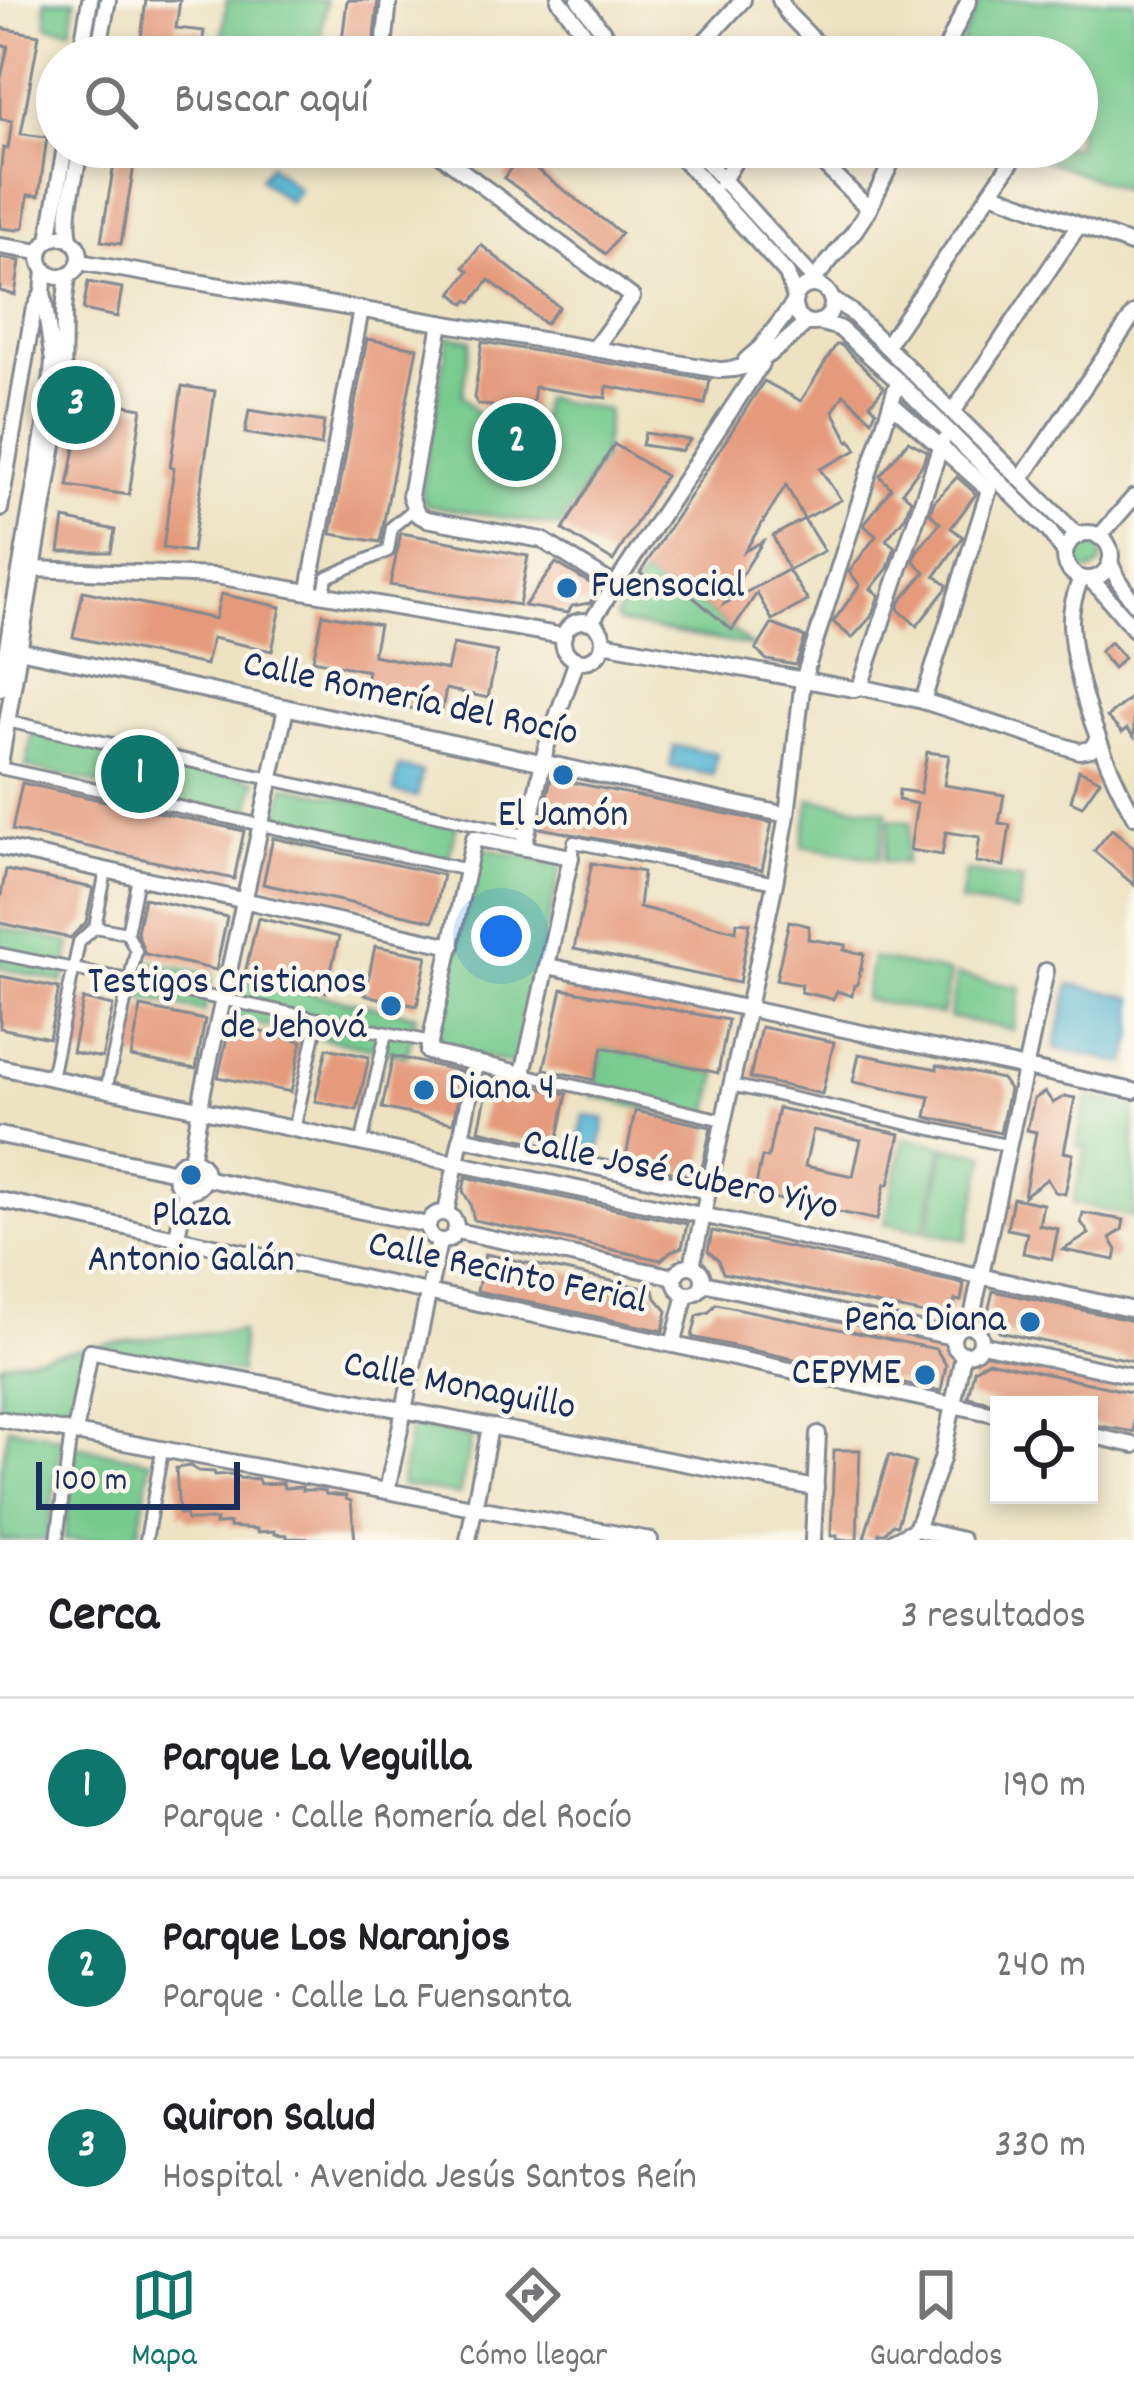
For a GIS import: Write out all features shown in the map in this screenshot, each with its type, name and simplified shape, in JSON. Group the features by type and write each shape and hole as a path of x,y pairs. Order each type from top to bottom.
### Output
{"street":[{"path":"84,36 90,0"},
{"path":"102,36 108,0"},
{"path":"385,36 389,0"},
{"path":"559,0 586,36"},
{"path":"579,0 606,36"},
{"path":"709,36 742,0"},
{"path":"780,0 809,36"},
{"path":"952,36 968,0"},
{"path":"0,688 50,397 53,361 44,246 61,168"},
{"path":"70,239 77,168"},
{"path":"458,168 632,297 594,349"},
{"path":"691,168 787,274 797,315 839,328 898,380 1048,531 1065,553 1070,571 1101,590 1134,629"},
{"path":"710,168 818,288 850,310 1078,536"},
{"path":"722,182 730,168"},
{"path":"828,168 869,208"},
{"path":"718,370 752,356 795,301 818,288 889,168"},
{"path":"886,346 1008,168"},
{"path":"992,194 1134,245"},
{"path":"953,412 1079,225"},
{"path":"0,246 44,246 60,236 79,248 78,267 68,275 55,276 45,270"},
{"path":"79,262 718,370 740,369 769,356"},
{"path":"68,275 63,392 0,766 468,870"},
{"path":"591,622 754,372 813,322 828,316 818,288"},
{"path":"0,509 33,312 44,292"},
{"path":"317,592 361,309"},
{"path":"1021,479 1134,314"},
{"path":"441,323 410,496 415,509 426,519 542,540 616,586"},
{"path":"718,370 733,391 731,406"},
{"path":"692,1266 775,883 803,680 898,380"},
{"path":"892,404 988,490 923,701"},
{"path":"860,687 948,430"},
{"path":"1099,537 1134,497"},
{"path":"317,592 327,577 388,551 392,526 415,509"},
{"path":"1065,553 1078,536 1099,537 1134,603"},
{"path":"1110,562 1102,574 1085,579 1073,598 1070,624 1079,676 1098,738 1134,816"},
{"path":"33,569 216,576 563,636"},
{"path":"574,622 591,622 600,631 602,643 593,658 577,660 566,652 563,636 574,622"},
{"path":"602,643 923,701 1079,751 1090,749 1098,738"},
{"name":"Calle Romería del Rocío","path":"19,650 787,815"},
{"path":"525,842 542,763 577,660"},
{"path":"191,1161 286,707"},
{"path":"7,721 270,779 571,857"},
{"path":"525,842 474,838 428,1052 723,1120"},
{"path":"523,1074 574,842 775,883"},
{"path":"0,847 452,946"},
{"path":"51,1078 79,942 95,927 106,871"},
{"path":"106,1090 136,951 127,933 139,878"},
{"path":"95,927 127,933"},
{"path":"0,954 430,1042"},
{"path":"548,966 1134,1091"},
{"path":"970,1326 1046,971"},
{"path":"294,1130 318,1019"},
{"path":"361,1145 386,1033"},
{"path":"446,1213 476,1064"},
{"name":"Calle José Cubero Yiyo","path":"0,1067 1134,1310"},
{"path":"731,1085 1010,1146"},
{"path":"0,1136 176,1172"},
{"path":"462,1138 708,1191"},
{"path":"191,1161 201,1166 204,1178 200,1186 187,1189 176,1181 176,1172 180,1164 191,1161"},
{"path":"204,1178 428,1225"},
{"path":"177,1237 187,1189"},
{"name":"Calle Recinto Ferial","path":"0,1200 990,1413"},
{"path":"446,1213 456,1222 457,1231 448,1241 439,1242 429,1234 428,1225 436,1214 446,1213"},
{"path":"457,1231 675,1277"},
{"path":"387,1491 439,1242"},
{"path":"692,1266 703,1274 703,1283 698,1291 686,1294 676,1286 675,1277 683,1267 692,1266"},
{"path":"703,1283 952,1337"},
{"path":"674,1345 686,1294"},
{"path":"970,1326 978,1331 981,1344 976,1352 963,1355 953,1346 952,1337 957,1329 970,1326"},
{"path":"981,1344 1134,1376"},
{"name":"Calle Monaguillo","path":"73,1433 90,1351 816,1488"},
{"path":"916,1529 943,1459 963,1355"},
{"path":"0,1419 650,1540"},
{"path":"468,1540 490,1427"},
{"path":"57,1540 73,1433"},
{"path":"812,1540 818,1434"},
{"path":"1098,1437 1134,1445"},
{"path":"146,1540 162,1451"},
{"path":"895,1540 916,1529 962,1540"}],"green space":[{"path":"45,0 75,0 71,29 47,26"},
{"path":"227,0 326,0 321,36 223,36"},
{"path":"980,0 1134,0 1134,194 1067,168 1098,168 1098,36 964,36"},
{"path":"448,336 471,340 462,395 480,417 539,426 543,398 608,410 603,458 560,527 426,505 421,490"},
{"path":"1088,543 1098,547 1102,557 1098,567 1088,571 1078,567 1074,557 1078,547"},
{"path":"643,575 677,597 683,589 751,646 619,623 615,618"},
{"path":"33,731 256,780 248,818 26,767"},
{"path":"285,786 457,823 448,860 277,826"},
{"path":"810,799 887,811 879,859 802,846"},
{"path":"890,819 911,822 905,863 884,861"},
{"path":"479,847 561,865 517,1065 435,1047"},
{"path":"965,871 1023,880 1018,911 960,902"},
{"path":"0,928 71,943 63,982 0,968"},
{"path":"872,958 950,973 942,1015 864,999"},
{"path":"143,960 212,975 204,1012 135,997"},
{"path":"957,975 1021,988 1013,1030 949,1017"},
{"path":"241,979 416,1015 407,1056 232,1019"},
{"path":"603,1047 718,1073 707,1123 591,1096"},
{"path":"1088,1097 1134,1107 1134,1217 1073,1203 1086,1148 1077,1146"},
{"path":"904,1138 943,1146 924,1231 885,1223"},
{"path":"946,1147 986,1155 967,1240 928,1232"},
{"path":"241,1331 240,1373 86,1350 66,1420 0,1407 0,1364 119,1342"},
{"path":"411,1426 472,1437 459,1495 400,1485"},
{"path":"8,1427 62,1438 47,1540 0,1540 0,1477"},
{"path":"76,1446 151,1461 137,1540 64,1540"}],"water":[{"path":"273,168 299,190 289,202 260,179"},
{"path":"674,746 717,753 713,775 670,767"},
{"path":"399,767 422,772 417,797 394,792"},
{"path":"1070,984 1134,998 1127,1064 1055,1048"},
{"path":"584,1115 605,1119 599,1151 578,1146"}],"building":[{"path":"146,0 180,0 176,28 204,31 203,36 141,36"},
{"path":"347,0 378,0 374,36 343,36"},
{"path":"0,28 39,35 21,134 36,136 36,168 43,168 39,196 28,195 24,227 17,230 0,228 3,148 8,149 12,121 0,119 0,82 8,46 0,45"},
{"path":"113,168 134,168 121,244 101,241"},
{"path":"511,168 535,168 621,233 606,254 504,178"},
{"path":"481,245 559,307 545,324 489,280 472,302 465,304 452,293"},
{"path":"0,258 20,261 15,295 0,291"},
{"path":"88,282 122,288 117,317 83,310"},
{"path":"367,339 417,348 380,542 331,534"},
{"path":"482,342 710,380 705,404 607,386 606,398 535,387 531,413 478,404 474,398"},
{"path":"836,345 884,387 870,404 876,410 872,420 844,394 833,411 857,450 820,469 841,500 804,519 786,485 745,551 763,541 724,604 788,570 808,601 772,620 757,593 732,630 679,585 673,595 640,573 764,381 801,401"},
{"path":"182,386 215,391 192,552 163,548"},
{"path":"84,398 142,408 129,495 68,486"},
{"path":"249,410 324,422 321,446 245,433"},
{"path":"645,433 690,440 681,451 642,445"},
{"path":"908,441 927,451 902,492 911,499 905,517 886,540 895,547 888,568 871,589 879,595 871,617 852,638 833,622 860,585 849,572 876,536 864,525 891,488 880,476"},
{"path":"614,444 665,476 613,561 563,530"},
{"path":"957,477 976,494 951,528 963,537 935,576 946,589 917,626 898,609 925,572 914,561 940,523 930,513 934,502"},
{"path":"64,519 115,530 111,552 59,552"},
{"path":"804,519 824,551 788,570 773,536"},
{"path":"401,533 528,556 519,605 390,585"},
{"name":"Fuensocial","path":"556,563 598,588 590,603 572,606 568,613 524,606"},
{"path":"83,591 215,619 221,594 281,607 272,651 212,638 206,665 73,637"},
{"path":"323,614 379,625 373,655 447,670 453,644 497,652 488,698 446,689 441,714 362,699 368,671 313,660"},
{"path":"772,624 805,637 796,665 767,660 756,650"},
{"path":"1110,642 1124,658 1113,668 1100,652"},
{"path":"1134,695 1134,737 1127,729 1122,733 1107,717"},
{"path":"927,752 949,755 944,785 1004,795 999,823 1010,825 1004,866 976,862 980,837 946,832 942,855 910,850 917,804 898,800 899,790 920,793"},
{"path":"1079,770 1100,780 1082,806 1071,801"},
{"path":"551,778 772,823 762,870 540,828"},
{"path":"22,783 244,831 234,879 12,830"},
{"path":"1112,829 1134,848 1134,885 1094,851"},
{"path":"273,838 443,875 433,921 263,884"},
{"path":"592,863 643,872 639,907 736,931 737,922 750,923 739,983 574,949"},
{"path":"6,870 93,888 86,922 70,938 0,923"},
{"path":"144,898 227,917 216,970 145,954 137,932"},
{"path":"258,918 339,937 326,992 245,973"},
{"path":"789,921 809,926 808,939 846,945 844,950 864,954 852,996 837,991 833,999 776,980"},
{"path":"375,946 427,956 417,1006 365,995"},
{"path":"0,976 59,988 49,1038 0,1028"},
{"path":"562,989 728,1020 718,1073 603,1047 594,1080 544,1069"},
{"path":"83,999 113,1006 102,1058 72,1052"},
{"path":"141,1007 205,1020 196,1069 131,1057"},
{"path":"230,1025 302,1041 291,1092 218,1077"},
{"path":"761,1027 834,1042 822,1094 750,1078"},
{"path":"327,1048 369,1057 357,1110 315,1101"},
{"path":"859,1054 1002,1079 1009,1089 1000,1133 926,1117 930,1097 853,1082"},
{"name":"Diana 4","path":"393,1056 463,1072 453,1123 382,1108"},
{"path":"490,1078 567,1094 556,1147 479,1130"},
{"path":"1045,1092 1053,1103 1065,1096 1075,1098 1064,1152 1073,1154 1065,1194 1055,1192 1047,1179 1024,1196 1036,1132 1027,1130 1034,1099"},
{"path":"778,1108 900,1134 877,1220 754,1194 762,1157 768,1158","holes":["813,1130 861,1140 853,1176 805,1166"]},
{"path":"635,1111 711,1127 700,1178 625,1162"},
{"path":"466,1177 687,1224 682,1247 661,1260 474,1220 463,1191"},
{"path":"1013,1198 1043,1204 1039,1225 1058,1229 1052,1259 1023,1253 1027,1233 1007,1229"},
{"path":"1083,1213 1124,1220 1122,1230 1110,1238 1117,1250 1115,1260 1063,1250 1089,1234 1081,1222"},
{"path":"712,1231 964,1284 961,1301 955,1300 953,1310 946,1309 944,1318 723,1273 708,1251"},
{"path":"485,1254 654,1290 667,1311 663,1331 477,1291"},
{"path":"993,1291 1134,1321 1134,1361 999,1332 988,1312"},
{"path":"716,1304 936,1349 946,1365 941,1391 692,1337 697,1316"},
{"path":"988,1361 1134,1393 1134,1432 1098,1426 1098,1396 990,1396 990,1402 968,1397 974,1370"},
{"path":"834,1450 860,1450 857,1540 831,1536"},
{"path":"889,1455 915,1463 897,1525 879,1533 879,1539 864,1538"},
{"path":"190,1466 215,1475 258,1479 260,1484 283,1483 284,1488 346,1496 351,1501 355,1540 287,1538 275,1531 215,1524 216,1520 187,1520 179,1514 176,1468"}],"place":[{"name":"Quiron Salud","path":"76,405"},
{"name":"Parque Los Naranjos","path":"517,442"},
{"name":"Fuensocial","path":"567,588"},
{"name":"Parque La Veguilla","path":"140,774"},
{"name":"El Jamón","path":"563,775"},
{"name":"Testigos Cristianos de Jehová","path":"391,1006"},
{"name":"Diana 4","path":"424,1090"},
{"name":"Plaza Antonio Galán","path":"191,1175"},
{"name":"Peña Diana","path":"1030,1322"},
{"name":"CEPYME","path":"925,1375"}]}
